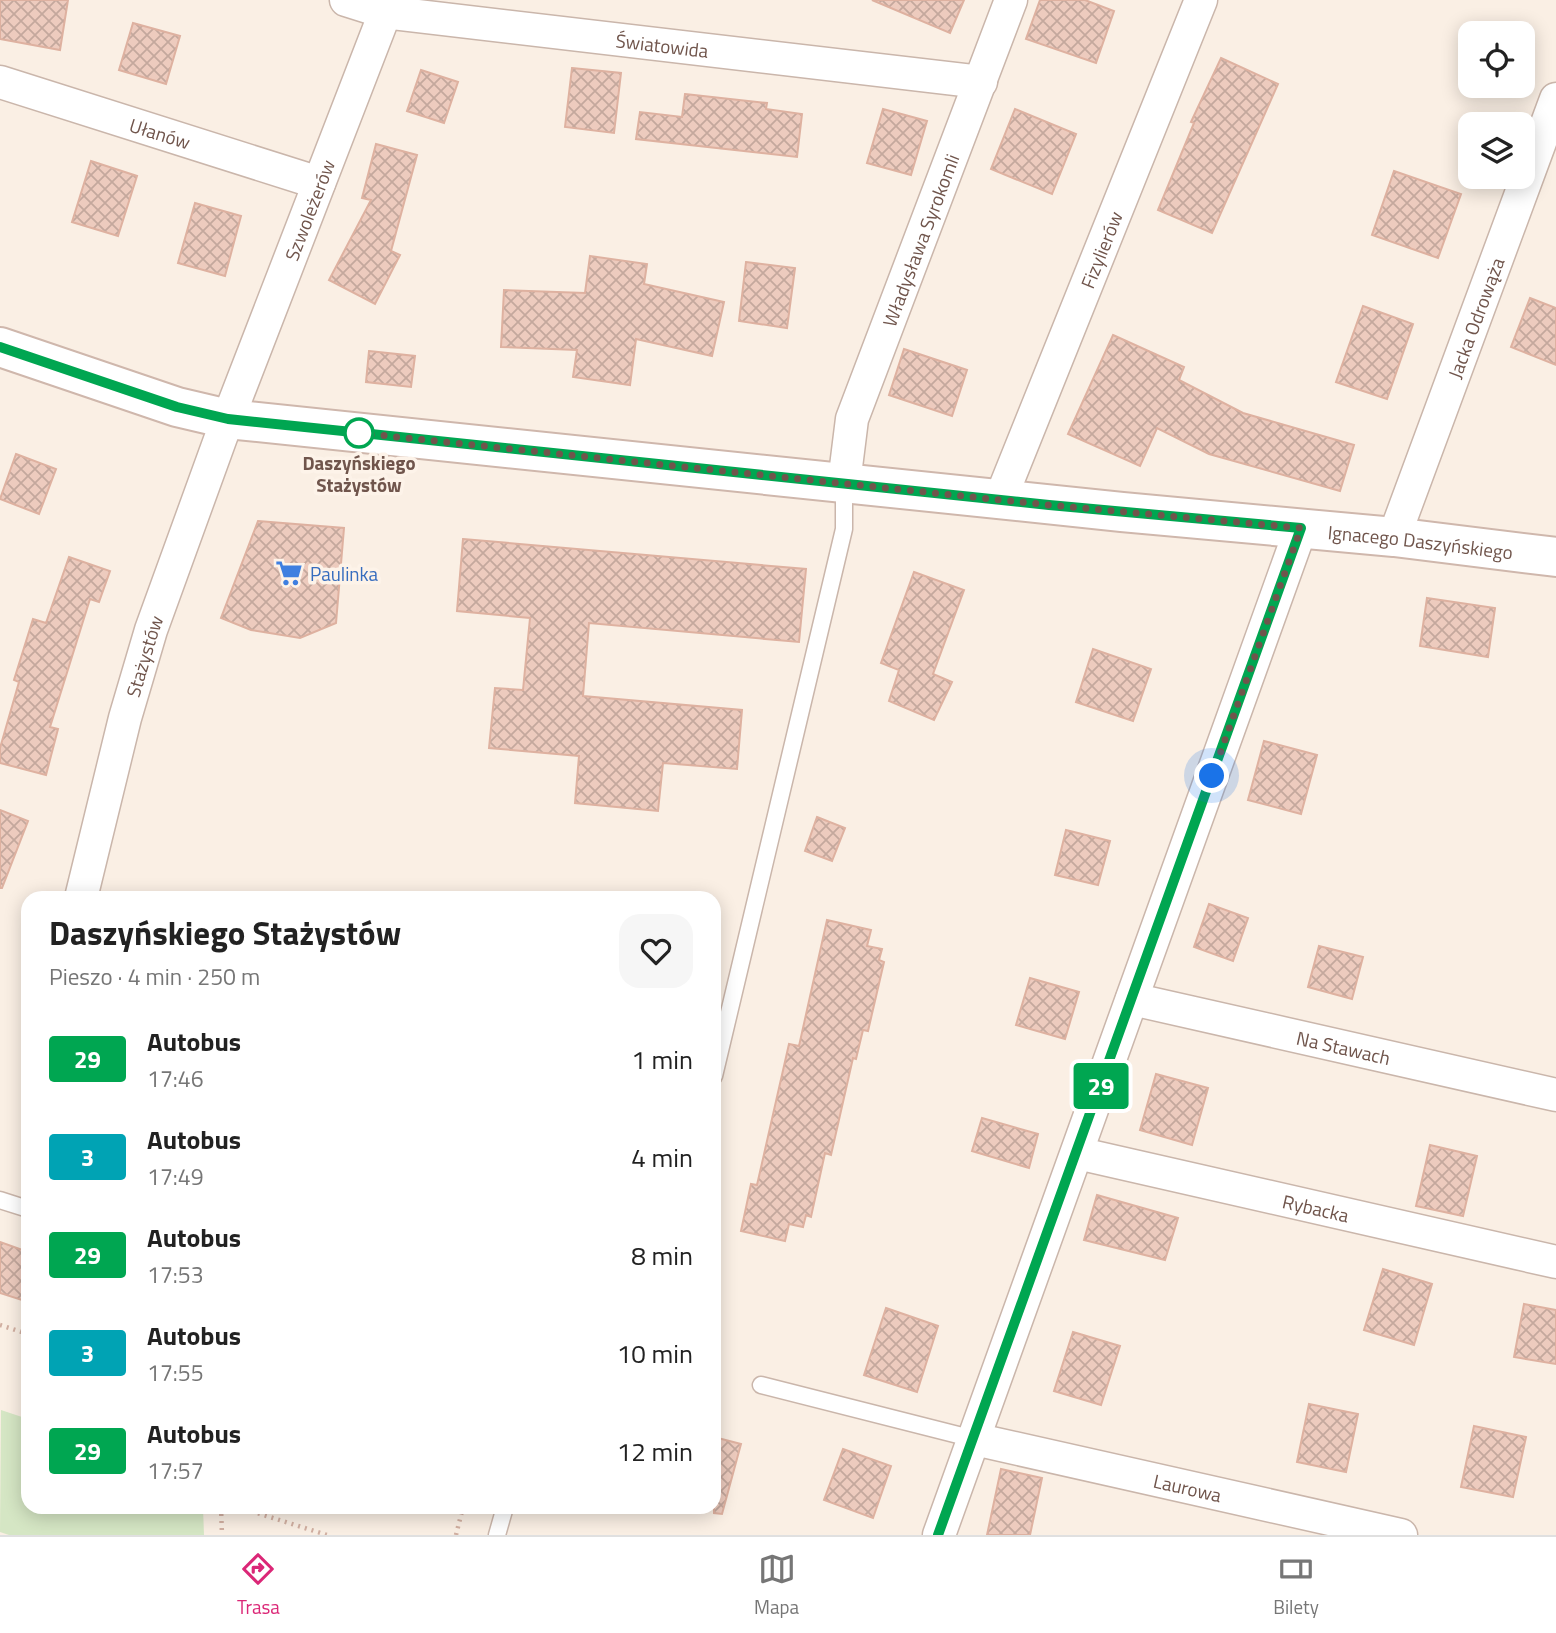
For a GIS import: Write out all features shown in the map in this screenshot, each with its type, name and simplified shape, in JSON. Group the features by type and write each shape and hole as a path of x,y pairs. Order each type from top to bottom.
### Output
{"street":[{"name":"Światowida","path":"346,0 981,82"},
{"name":"Władysława Syrokomli","path":"844,483 852,419 1011,0"},
{"name":"Fizylierów","path":"1000,500 1201,0"},
{"name":"Szwoleżerów","path":"228,419 387,6"},
{"name":"Ułanów","path":"0,82 319,183"},
{"name":"Jacka Odrowąża","path":"1394,537 1556,99"},
{"name":"Ignacego Daszyńskiego","path":"0,347 177,407 228,419 1000,500 1394,537 1556,557"},
{"name":"Stażystów","path":"83,891 125,718 151,630 228,419"},
{"path":"939,1535 1301,528"},
{"name":"Na Stawach","path":"1132,999 1556,1095"},
{"name":"Rybacka","path":"1077,1153 1556,1262"},
{"name":"Laurowa","path":"974,1439 1401,1535"}],"lane":[{"path":"721,1047 844,529 844,483"},
{"path":"0,1200 21,1207"},
{"path":"761,1385 974,1439"},
{"path":"497,1535 503,1514"}],"path":[{"path":"0,1325 21,1332"},
{"path":"221,1514 222,1535"},
{"path":"260,1514 327,1535"},
{"path":"456,1535 461,1514"}],"green space":[{"path":"1,1410 21,1417 21,1514 203,1514 204,1535 9,1535 0,1532"}],"building":[{"path":"0,0 68,0 60,50 0,39"},
{"path":"872,0 964,0 950,33"},
{"path":"1040,0 1085,0 1114,11 1096,63 1026,39"},
{"path":"133,23 180,36 166,84 119,70"},
{"path":"1221,58 1278,84 1212,233 1158,210 1194,123 1191,122"},
{"path":"572,68 621,73 614,133 565,127"},
{"path":"421,70 458,82 444,123 407,111"},
{"path":"685,94 767,103 766,109 802,114 797,157 636,139 640,112 682,117"},
{"path":"883,109 927,121 911,175 867,163"},
{"path":"1015,109 1076,134 1052,194 991,169"},
{"path":"376,144 417,155 391,251 400,255 375,304 329,280 371,200 362,198"},
{"path":"91,161 137,176 118,236 72,222"},
{"path":"1394,171 1461,194 1438,258 1372,235"},
{"path":"195,203 241,216 225,276 178,263"},
{"path":"590,256 647,264 644,284 724,302 712,356 636,339 630,385 573,377 577,350 501,347 504,290 585,293"},
{"path":"746,262 795,268 787,328 739,321"},
{"path":"1530,298 1556,308 1556,365 1511,347"},
{"path":"1363,306 1413,324 1387,399 1336,382"},
{"path":"1113,335 1184,367 1179,380 1243,413 1354,445 1340,491 1209,454 1157,428 1140,466 1068,434"},
{"path":"904,349 967,370 952,416 889,395"},
{"path":"369,351 415,356 411,387 366,382"},
{"path":"16,454 56,469 39,514 0,499"},
{"name":"Paulinka","path":"258,521 344,528 336,623 300,638 251,630 221,618"},
{"path":"463,539 806,569 799,642 589,623 583,696 742,710 737,769 663,763 658,811 575,803 579,756 489,748 495,688 523,690 530,618 457,611"},
{"path":"69,557 110,571 99,602 90,599 50,727 58,729 46,775 0,763 0,748 19,682 14,680 33,619 46,623"},
{"path":"914,572 964,590 933,674 952,682 934,720 889,701 899,670 881,663"},
{"path":"1427,598 1495,608 1488,657 1420,646"},
{"path":"1093,649 1151,669 1133,721 1076,702"},
{"path":"1264,741 1317,755 1301,814 1248,800"},
{"path":"0,810 28,821 2,888 0,888"},
{"path":"817,817 845,828 832,861 805,851"},
{"path":"1066,830 1110,841 1098,885 1055,875"},
{"path":"1209,904 1248,918 1233,961 1194,947"},
{"path":"827,920 871,930 867,946 882,949 879,960 884,962 868,1031 863,1030 856,1059 853,1058 831,1155 825,1153 811,1217 806,1215 803,1227 789,1224 785,1241 741,1231 751,1184 757,1185 789,1044 799,1046"},
{"path":"1319,946 1363,957 1352,999 1308,987"},
{"path":"1030,978 1079,992 1065,1039 1016,1025"},
{"path":"1156,1074 1208,1088 1192,1145 1140,1130"},
{"path":"982,1118 1038,1134 1029,1168 972,1151"},
{"path":"1430,1145 1477,1156 1463,1216 1416,1206"},
{"path":"1097,1195 1178,1218 1165,1260 1084,1240"},
{"path":"0,1242 21,1250 21,1300 0,1293"},
{"path":"1383,1269 1432,1284 1414,1345 1364,1330"},
{"path":"1524,1304 1556,1310 1556,1364 1514,1357"},
{"path":"886,1308 938,1326 917,1392 864,1375"},
{"path":"1073,1332 1120,1346 1101,1405 1054,1391"},
{"path":"1309,1404 1358,1414 1346,1472 1297,1462"},
{"path":"1474,1426 1526,1437 1513,1497 1461,1487"},
{"path":"721,1439 741,1444 721,1514"},
{"path":"843,1449 891,1466 873,1518 824,1500"},
{"path":"1001,1469 1042,1478 1030,1535 987,1535"}],"bus line":[{"name":"29","path":"0,347 177,407 228,419 1049,505 1301,528 938,1535"}],"place":[{"name":"Daszyńskiego Stażystów","path":"359,433"},
{"name":"Paulinka","path":"289,573"}],"route":[{"path":"359,433 1049,505 1301,528 1212,776"}]}
